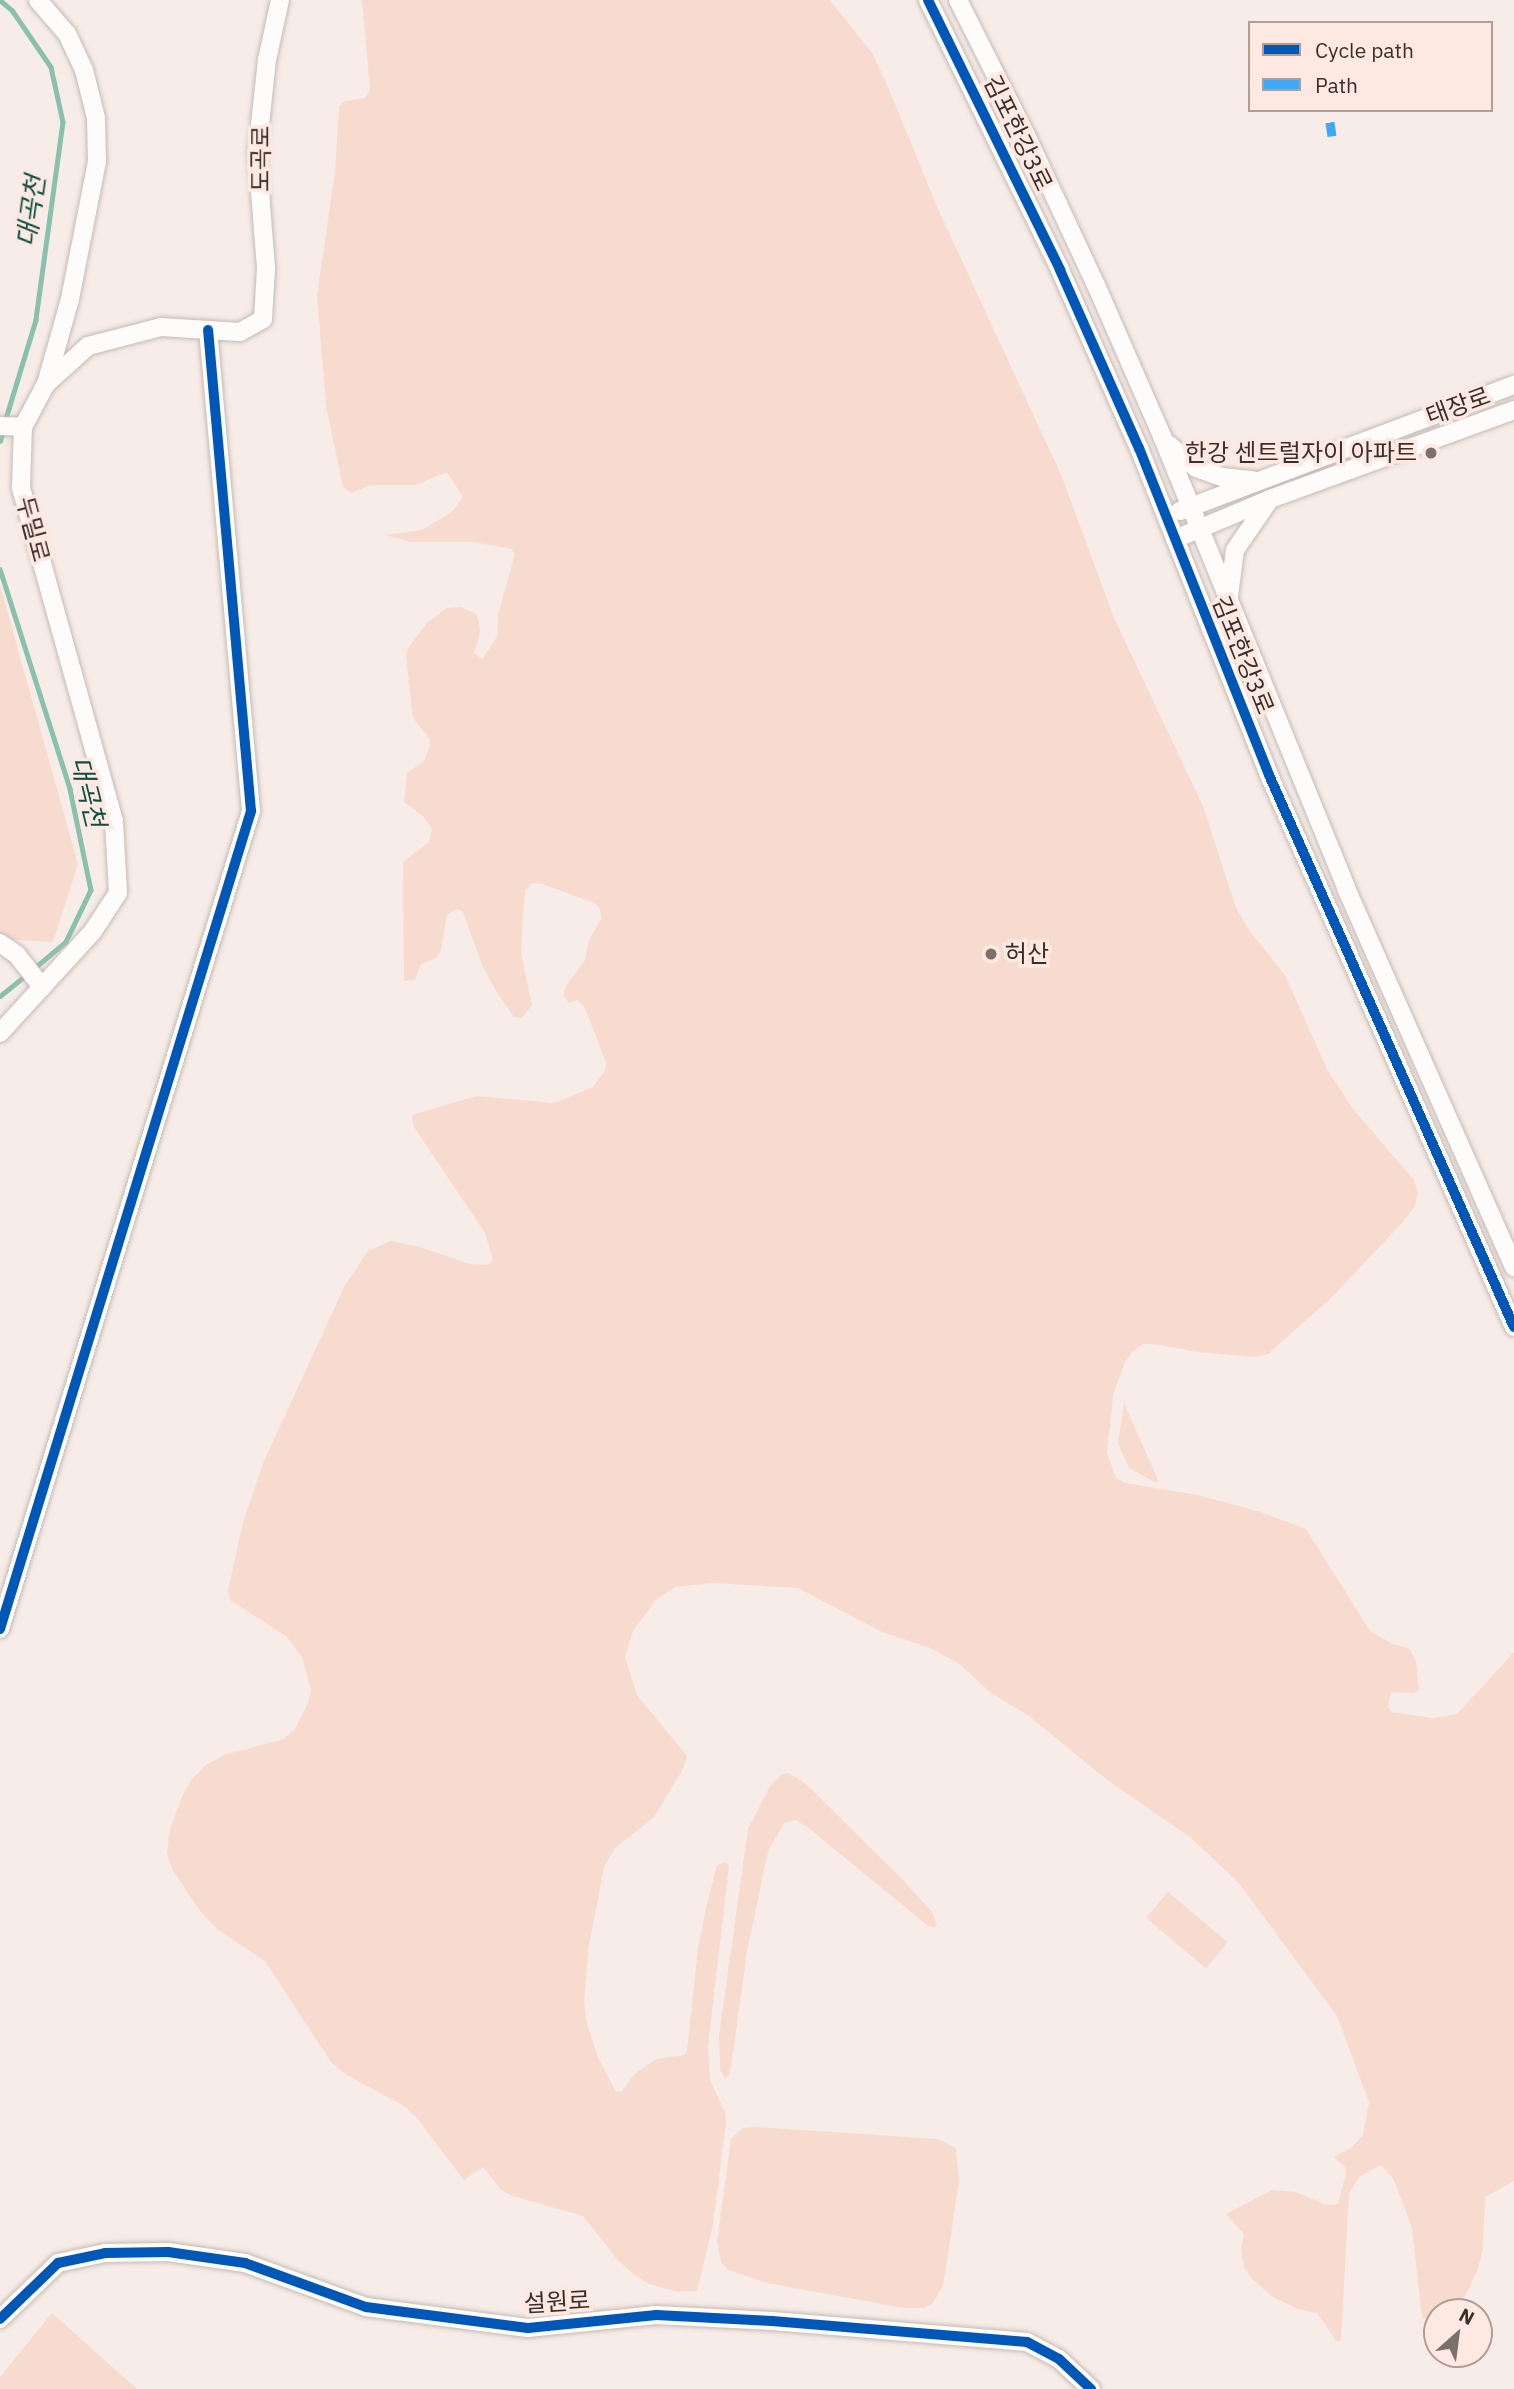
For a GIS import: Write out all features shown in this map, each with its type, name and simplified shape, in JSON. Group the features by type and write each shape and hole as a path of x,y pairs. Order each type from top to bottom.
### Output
{"street":[{"name":"두밀로","path":"0,1033 39,983 93,931 118,893 114,821 21,487 12,427 46,384 70,299 97,162 96,118 84,70 66,34 38,0"},
{"name":"도곡로","path":"208,330 240,332 263,319 266,268 257,153 267,60 280,0"},
{"name":"김포한강3로","path":"928,0 1060,270 1166,516 1269,775 1514,1327"},
{"name":"김포한강3로","path":"958,0 1025,133 1162,436 1346,888 1514,1268"},
{"path":"0,1629 251,811 208,330 161,327 88,346 46,384"},
{"name":"태장로","path":"1166,516 1514,385"},
{"path":"1175,540 1270,499 1514,410"},
{"path":"1162,436 1183,460 1196,468 1222,477 1256,480"},
{"path":"1228,600 1235,550 1270,499"},
{"path":"0,943 24,964 39,983"},
{"name":"설원로","path":"0,2319 58,2263 105,2253 168,2252 245,2263 366,2307 528,2328 656,2315 772,2321 1027,2342 1059,2359 1091,2389"}],"shaded area":[{"path":"362,0 830,0 872,53 888,87 938,209 1062,477 1114,618 1203,806 1236,908 1249,930 1285,975 1327,1069 1352,1108 1414,1180 1418,1193 1415,1206 1402,1223 1332,1297 1268,1354 1255,1357 1197,1352 1155,1344 1143,1344 1133,1351 1125,1362 1113,1395 1107,1453 1116,1478 1125,1483 1197,1495 1261,1512 1306,1529 1370,1631 1393,1644 1410,1649 1416,1661 1419,1690 1414,1693 1391,1692 1388,1707 1392,1712 1433,1718 1457,1714 1514,1652 1514,2181 1485,2197 1483,2250 1464,2298 1423,2298 1423,2318 1412,2228 1393,2178 1381,2165 1360,2176 1349,2193 1341,2341 1337,2342 1317,2313 1298,2309 1273,2297 1251,2278 1244,2267 1241,2250 1244,2234 1226,2214 1272,2190 1296,2192 1326,2205 1338,2204 1346,2173 1345,2167 1334,2157 1351,2148 1363,2135 1369,2102 1337,2016 1238,1882 1191,1838 1106,1779 1029,1716 990,1692 957,1662 928,1647 880,1631 798,1588 713,1583 675,1587 656,1600 633,1631 625,1657 637,1695 687,1756 683,1769 654,1817 615,1848 604,1867 589,1945 584,2002 587,2024 598,2057 616,2092 622,2091 635,2074 656,2059 684,2055 687,2051 698,1948 706,1908 717,1865 726,1862 729,1866 708,2046 710,2080 725,2112 726,2123 713,2225 697,2291 678,2292 649,2284 617,2259 583,2216 513,2196 501,2190 483,2167 464,2180 416,2117 404,2106 345,2074 331,2062 265,1961 217,1929 200,1911 172,1869 167,1853 170,1829 183,1794 193,1778 206,1765 224,1755 284,1739 295,1729 308,1703 311,1690 302,1657 286,1636 230,1600 228,1591 243,1522 264,1461 345,1285 368,1251 391,1241 420,1247 469,1264 488,1265 493,1260 485,1233 414,1127 412,1115 477,1096 554,1103 593,1087 605,1071 606,1063 585,1008 578,1000 569,1003 563,995 566,986 585,960 589,940 601,919 600,908 594,903 543,884 533,883 525,890 521,953 532,1005 522,1018 514,1017 496,991 482,965 463,912 458,909 447,914 441,951 436,958 421,964 415,980 404,981 403,862 429,842 432,829 423,816 404,802 407,773 424,761 430,745 429,738 413,718 406,657 408,648 428,622 447,608 460,607 476,614 480,632 474,653 482,659 497,637 498,615 515,554 511,549 473,542 411,542 385,535 422,530 453,511 463,497 447,472 416,485 370,485 351,493 343,487 326,406 317,295 335,173 339,106 346,101 365,98 370,90"},
{"path":"0,585 78,864 53,942 0,939"},
{"path":"1124,1403 1158,1480 1156,1483 1129,1468 1118,1443"},
{"path":"789,1773 806,1784 902,1879 932,1912 937,1925 933,1928 927,1925 806,1826 795,1820 784,1823 769,1849 765,1865 747,1952 730,2074 725,2078 720,2070 719,2036 748,1829 770,1786 782,1774"},
{"path":"1168,1892 1228,1942 1206,1968 1146,1918"},
{"path":"743,2128 938,2139 956,2148 959,2180 946,2268 942,2288 932,2304 924,2308 904,2308 767,2283 728,2270 721,2262 717,2242 731,2138"},
{"path":"52,2313 137,2389 0,2389 0,2377"}],"waterway":[{"name":"대곡천","path":"0,0 12,10 51,67 63,122 36,320 5,422"},
{"name":"대곡천","path":"0,441 3,431"},
{"name":"대곡천","path":"0,569 70,789 91,890 66,942 34,969"},
{"name":"대곡천","path":"0,996 27,974"}],"marked path":[{"path":"1330,122 1332,136"}],"cycle path":[{"path":"928,0 1060,270 1139,448 1269,775 1514,1327"},
{"path":"0,1629 251,811 208,330"},
{"path":"0,2319 58,2263 105,2253 168,2252 245,2263 366,2307 528,2328 656,2315 772,2321 1027,2342 1059,2359 1091,2389"}],"place":[{"name":"한강 센트럴자이 아파트","path":"1431,453"},
{"name":"허산","path":"991,954"}]}
